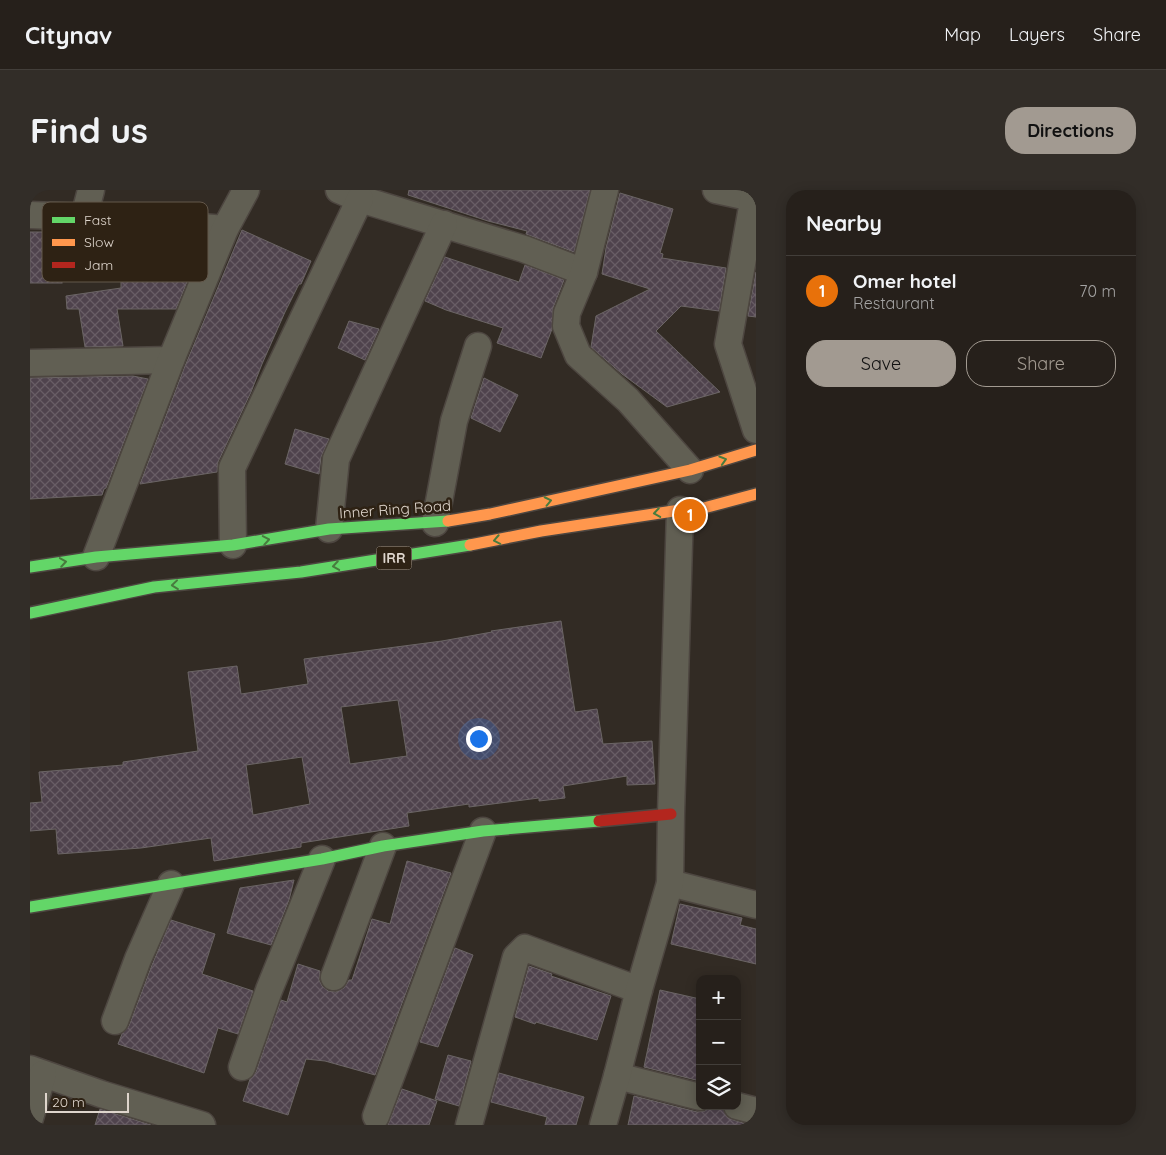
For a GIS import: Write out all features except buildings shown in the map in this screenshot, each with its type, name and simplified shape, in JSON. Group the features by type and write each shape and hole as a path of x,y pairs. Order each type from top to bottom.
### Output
{"main road":[{"name":"Inner Ring Road","path":"30,567 96,557 233,545 329,529 435,524 490,514 690,470 756,450"},
{"name":"IRR","path":"30,612 154,587 301,572 431,552 541,531 680,510 700,509 756,494"},
{"path":"30,908 322,859 383,846 483,831 671,814"}],"street":[{"path":"208,270 225,229 246,190"},
{"path":"605,190 584,272 567,312 566,326 578,354 628,400 690,470"},
{"path":"716,190 754,194 728,344 756,430"},
{"path":"233,545 232,468 350,195 524,249 584,272"},
{"path":"329,529 336,459 444,224"},
{"path":"208,228 225,229"},
{"path":"96,557 171,360 203,282"},
{"path":"435,524 454,421 478,346"},
{"path":"30,363 171,360"},
{"path":"603,1125 670,883 680,510"},
{"path":"376,1116 483,831"},
{"path":"334,977 383,846"},
{"path":"242,1067 269,990 322,859"},
{"path":"670,883 756,905"},
{"path":"115,1021 138,958 171,884"},
{"path":"469,1125 516,956 525,948 639,990"},
{"path":"30,1118 37,1072 158,1118 202,1125"},
{"path":"617,1076 696,1095"},
{"path":"741,1107 756,1111"}],"traffic: fast":[{"path":"30,567 96,557 233,545 329,529 448,521"},
{"path":"30,613 154,587 301,572 470,545"},
{"path":"30,907 322,859 383,846 483,831 599,821"}],"traffic: slow":[{"path":"448,521 490,514 690,470 756,450"},
{"path":"470,545 541,531 680,510 700,509 756,494"}],"traffic: jam":[{"path":"599,821 671,814"}],"place":[{"name":"Omer hotel","path":"690,515"}]}
